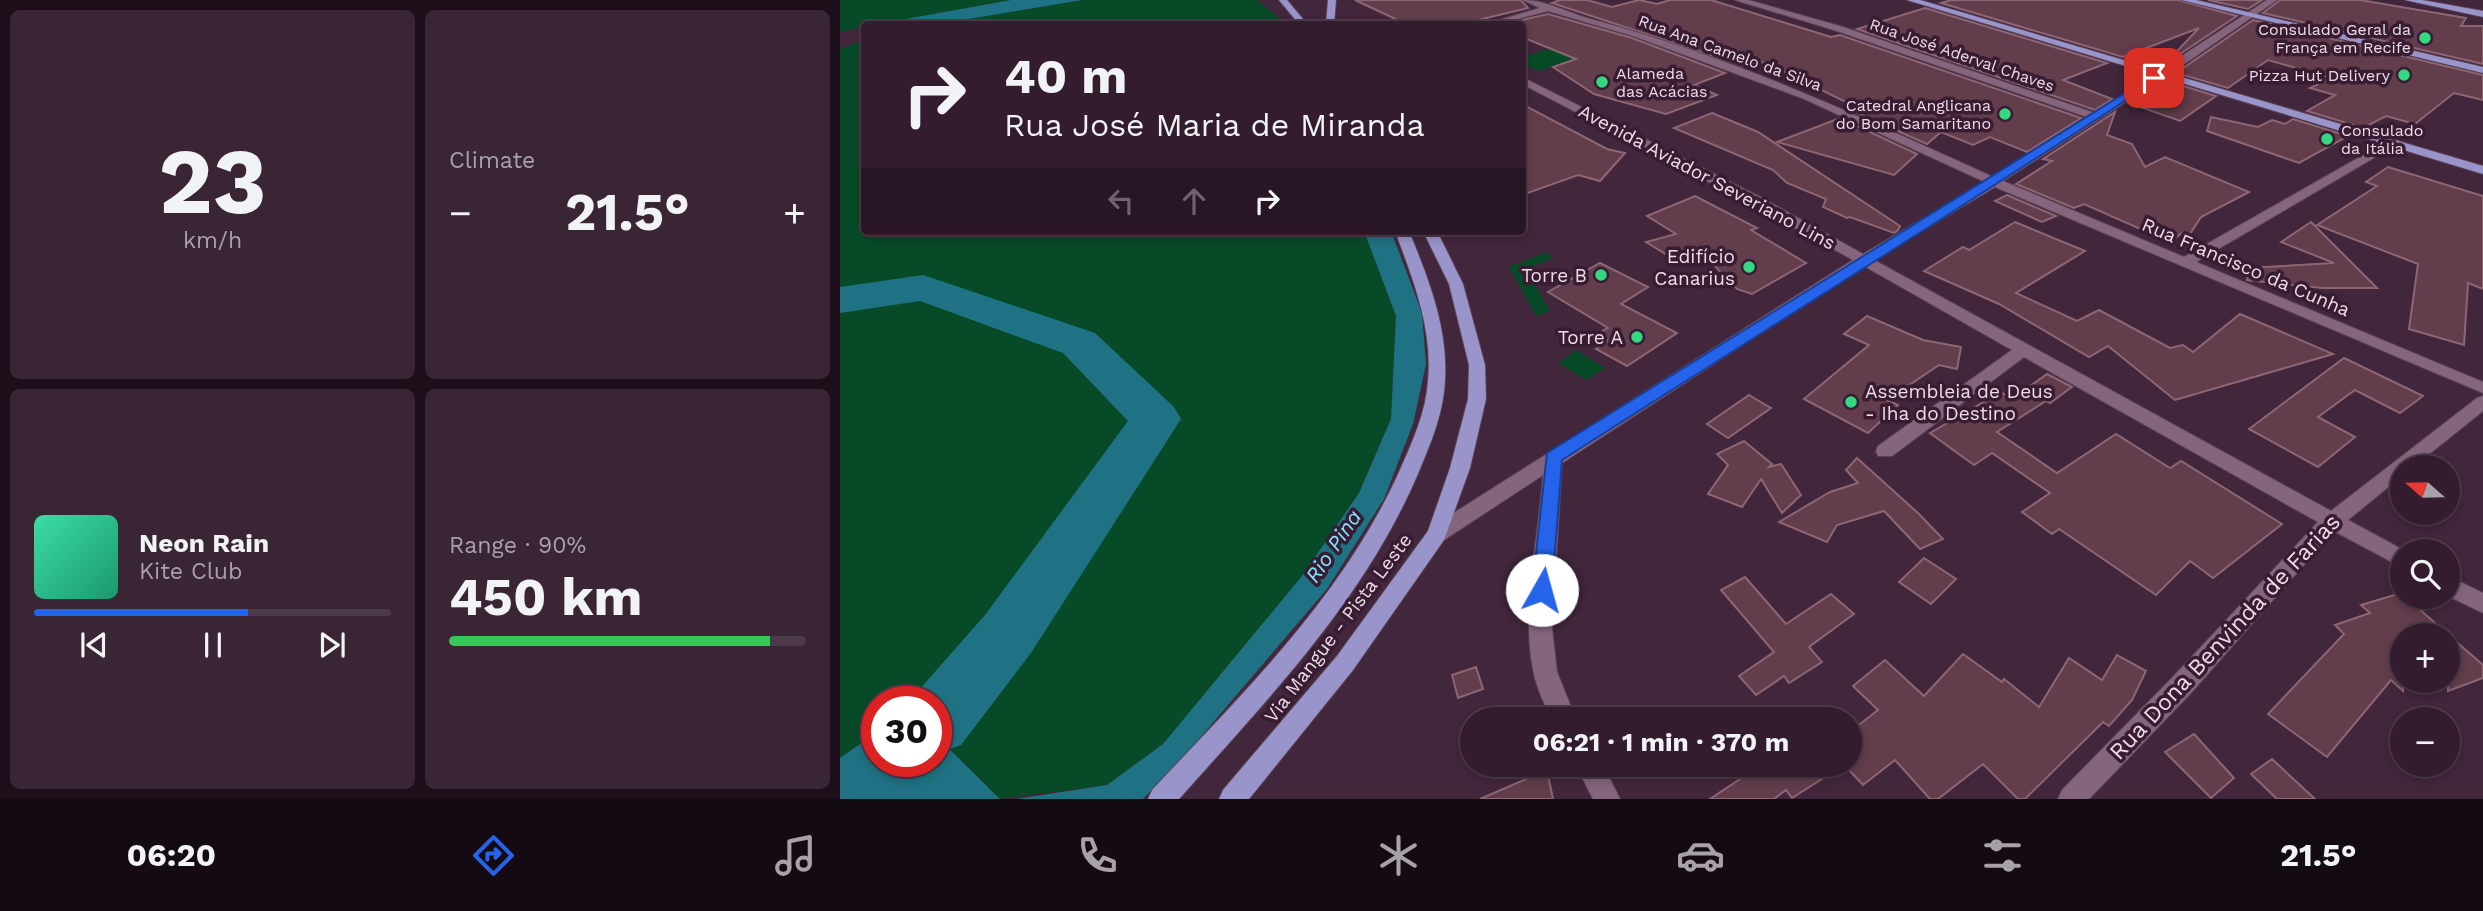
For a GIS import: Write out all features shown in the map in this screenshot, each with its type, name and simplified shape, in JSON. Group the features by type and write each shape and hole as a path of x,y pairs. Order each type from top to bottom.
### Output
{"main road":[{"path":"1283,0 1300,21"},
{"path":"1330,21 1332,0"},
{"path":"1911,0 2483,170"},
{"path":"1939,0 2483,158"},
{"path":"2185,0 2483,70"},
{"path":"2409,0 2483,14"},
{"path":"1161,799 1265,685 1323,614 1372,546 1407,479 1433,411 1437,377 1432,314 1403,235"},
{"name":"Via Mangue - Pista Leste","path":"1232,799 1345,663 1437,534 1460,468 1477,399 1477,365 1456,284 1432,235"}],"street":[{"name":"Rua Ana Camelo da Silva","path":"1527,0 1586,22 1636,34 1806,96 1994,182"},
{"name":"Rua José Aderval Chaves","path":"1739,0 1840,29 2094,116"},
{"path":"1437,534 1862,261 1994,182 2273,0"},
{"path":"1501,21 1548,8"},
{"name":"Avenida Aviador Severiano Lins","path":"1526,82 1688,168 1757,201 2390,554"},
{"path":"2185,262 2392,143"},
{"name":"Rua Francisco da Cunha","path":"1994,182 2483,388"},
{"path":"1885,451 2022,349"},
{"name":"Rua Dona Benvinda de Farias","path":"2071,799 2181,686 2331,522 2483,402"},
{"path":"1553,457 1549,534 1538,617 1543,658 1560,707"},
{"path":"2460,592 2483,604"},
{"path":"1595,777 1607,799"}],"green space":[{"path":"840,0 1011,0 895,21 861,21 861,28 840,32"},
{"path":"1082,0 1257,0 1280,21 956,21"},
{"path":"861,41 861,235 1366,235 1396,315 1391,419 1359,493 1302,576 1163,744 1107,785 1000,799 952,752 952,686 861,686 861,743 840,758 840,49"},
{"path":"1551,48 1578,58 1539,71 1526,65 1526,56"},
{"path":"1547,252 1553,258 1526,269 1550,311 1536,316 1509,267"},
{"path":"1576,350 1605,368 1586,380 1558,363"}],"water":[{"path":"1011,0 1082,0 956,21 895,21"},
{"name":"Rio Pina","path":"1366,235 1393,235 1422,313 1426,364 1413,424 1384,499 1327,589 1182,759 1143,799 1016,799 1107,785 1163,744 1302,576 1359,493 1391,419 1396,316"},
{"path":"861,743 861,777 952,777 952,752 1000,799 840,799 840,758"}],"building":[{"path":"1355,0 1521,0 1528,8 1474,21 1400,21"},
{"path":"1560,0 1587,0 1612,7 1639,0 1657,4 1670,0 1711,0 1831,37 1840,35 2081,118 2027,152 1990,137 1973,145 1941,132 1927,144 1855,112 1862,110 1765,62 1743,66 1552,3"},
{"path":"1951,0 2178,0 2237,16 2165,64 2199,28 2123,57 1941,3"},
{"path":"2208,0 2262,0 2248,9"},
{"path":"2280,0 2360,0 2466,18 2461,26 2483,26 2483,64 2263,13"},
{"path":"1925,8 2107,63 2063,80 2112,99 2095,110 1857,29"},
{"path":"1548,14 1632,38 1725,73 1694,85 1717,95 1666,114 1594,94 1553,67 1576,59 1526,39 1526,21 1522,20"},
{"path":"2253,20 2483,75 2483,100 2454,93 2415,124 2386,116 2363,128 2307,111 2335,95 2310,88 2331,78 2268,60 2228,88 2176,73"},
{"path":"2164,80 2216,96 2180,121 2129,103"},
{"path":"1526,106 1607,149 1625,153 1600,181 1578,175 1526,194"},
{"path":"2115,112 2107,135 2132,144 2145,167 2165,157 2249,192 2201,217 2190,234 2183,232 2170,242 2084,204 2074,208 2016,184 2052,161 2043,159"},
{"path":"1712,113 1758,132 1900,226 1898,230 1894,233 1847,218 1823,207 1826,199 1787,183 1773,170 1674,128"},
{"path":"2211,117 2258,127 2272,120 2285,124 2293,119 2348,136 2299,163 2207,131"},
{"path":"1840,118 1917,154 1894,175 1777,142"},
{"path":"2388,167 2483,196 2483,289 2468,283 2464,345 2409,329 2418,264 2317,225 2377,186 2366,182"},
{"path":"2007,195 2056,216 2042,222 1995,201"},
{"path":"1695,196 1757,228 1751,230 1806,263 1752,294 1737,289 1711,262 1698,256 1682,264 1646,242 1676,234 1647,216"},
{"path":"2015,222 2085,251 2016,293 2077,321 2099,310 2170,348 2183,345 2193,352 2240,314 2333,354 2175,400 2108,346 2089,357 1999,304 1924,271 1963,247 1969,250"},
{"path":"2311,222 2377,288 2322,288 2247,280 2248,268 2334,263 2281,242"},
{"path":"1600,263 1648,287 1621,304 1677,333 1627,366 1596,349 1609,341 1597,334 1608,328 1548,292"},
{"path":"1867,316 1923,340 1961,347 1957,369 1939,365 1887,400 1898,405 1868,433 1804,399 1869,345 1844,334"},
{"path":"2344,358 2423,396 2400,413 2355,390 2318,417 2355,437 2318,467 2249,429"},
{"path":"2047,374 2072,387 2050,403 2046,401 1997,432 2057,473 2116,434 2170,468 2181,461 2282,524 2213,578 2190,561 2156,595 2059,529 2052,534 2022,512 2050,493 1992,453 1974,465 1930,433 2001,392 2012,399"},
{"path":"1749,395 1771,408 1728,438 1707,424"},
{"path":"1744,441 1772,464 1769,467 1781,464 1801,495 1782,513 1761,479 1742,507 1708,494 1728,465 1717,454"},
{"path":"1857,458 1943,539 1920,549 1884,511 1837,525 1827,542 1779,522 1830,492 1858,483 1846,470"},
{"path":"1924,558 1956,579 1931,604 1899,582"},
{"path":"1745,577 1786,624 1831,594 1854,614 1809,647 1822,662 1789,683 1784,676 1756,695 1739,676 1774,652 1721,590"},
{"path":"2390,596 2390,609 2419,609 2435,623 2390,623 2390,681 2327,757 2268,714 2344,634 2335,625 2370,613 2361,605"},
{"path":"2460,645 2483,665 2483,678 2460,687"},
{"path":"1963,654 2002,682 2004,679 2039,707 2069,658 2102,680 2117,655 2146,671 2132,700 2109,726 2103,722 2025,799 2018,799 1983,764 1938,799 1930,799 1895,760 1863,785 1856,777 1862,777 1862,723 1878,710 1853,686 1885,660 1924,696"},
{"path":"1476,667 1483,689 1458,698 1452,675"},
{"path":"2194,734 2234,778 2211,798 2165,752"},
{"path":"2272,759 2315,799 2277,799 2251,774"},
{"path":"1531,777 1548,777 1553,799 1480,799"},
{"path":"1743,777 1825,777 1792,798 1786,790 1774,799 1710,799"}],"waterway":[{"path":"840,300 923,288 1079,343 1156,419 1008,634 952,702"}],"place":[{"name":"Consulado Geral da França em Recife","path":"2425,38"},
{"name":"Pizza Hut Delivery","path":"2404,75"},
{"name":"Alameda das Acácias","path":"1602,82"},
{"name":"Catedral Anglicana do Bom Samaritano","path":"2005,114"},
{"name":"Consulado da Itália","path":"2327,139"},
{"name":"Edifício Canarius","path":"1749,267"},
{"name":"Torre B","path":"1601,275"},
{"name":"Torre A","path":"1637,337"},
{"name":"Assembleia de Deus - Iha do Destino","path":"1851,402"}],"route":[{"path":"1542,590 1549,534 1553,457 1862,261 1975,194 2154,78"}]}
